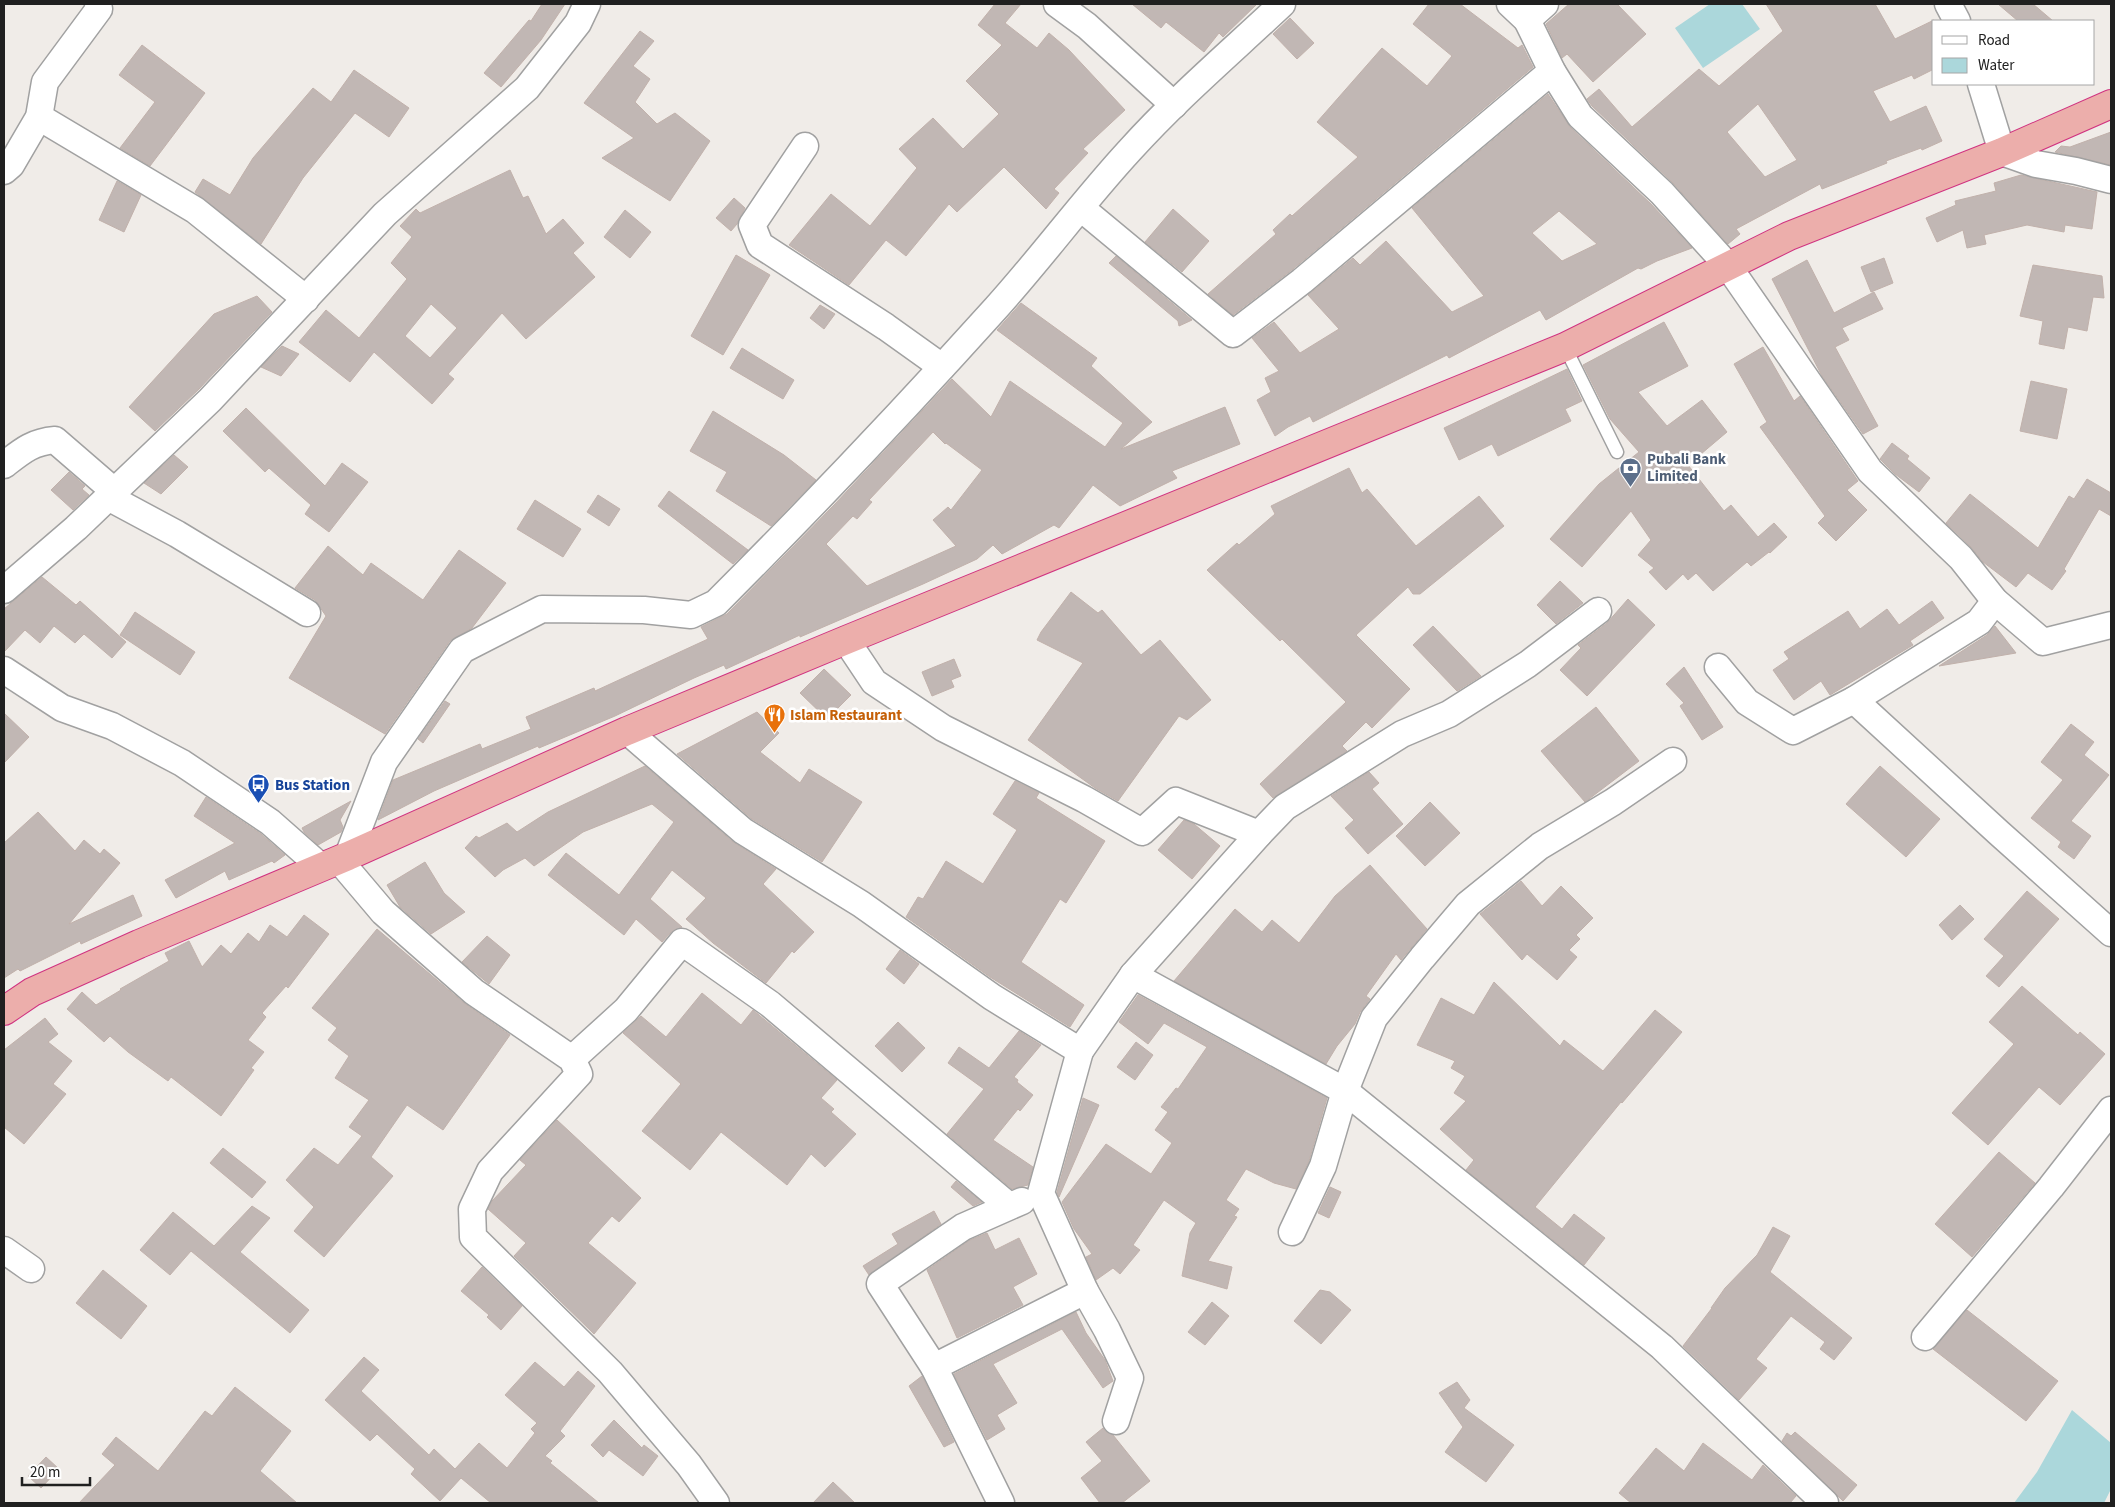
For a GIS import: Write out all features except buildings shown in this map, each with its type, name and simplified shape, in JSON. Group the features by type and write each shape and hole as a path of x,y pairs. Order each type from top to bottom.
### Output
{"highway":[{"path":"4,1010 32,992 336,861 627,731 1565,347 1789,236 2002,152 2111,104"}],"street":[{"path":"4,171 11,165 40,117 45,82 99,9 98,4"},
{"path":"4,590 76,528 210,400 385,214 527,88 578,22 587,4"},
{"path":"1057,4 1088,26 1174,105"},
{"path":"336,861 384,762 462,650 542,609 644,610 691,615 716,603 860,457 998,306 1130,151 1174,105 1282,4"},
{"path":"1948,4 1956,20"},
{"path":"1527,9 1552,71 1580,116 1662,193 1728,266 1870,471 1961,558 1995,601 2043,642 2111,625"},
{"path":"1081,208 1233,334 1302,282 1552,71"},
{"path":"1981,85 2002,152 2036,164 2111,180"},
{"path":"40,117 195,210 306,299"},
{"path":"805,146 752,225 760,245 886,327 942,367"},
{"path":"4,465 24,449 40,441 55,440 111,494 307,613"},
{"path":"1718,667 1747,702 1793,731 1854,700 1979,622 1995,601"},
{"path":"1116,1421 1130,1378 1107,1330 1085,1291 1041,1193 1080,1051 1133,975 1285,807 1402,734 1449,714 1528,664 1598,611"},
{"path":"846,640 874,682 943,728 1084,799 1142,832 1176,802 1259,834"},
{"path":"4,670 62,708 112,726 182,763 270,822 336,861 382,912 474,992 572,1059 580,1074 490,1171 472,1209 474,1237 610,1372 689,1465 716,1503"},
{"path":"1854,700 2111,933"},
{"path":"627,731 743,832 861,904 992,997 1080,1051"},
{"path":"1292,1232 1323,1166 1345,1091 1374,1018 1468,904 1540,846 1614,802 1673,761"},
{"path":"572,1059 626,1010 682,942 770,1004 1009,1206"},
{"path":"1133,975 1345,1091 1662,1347 1825,1503"},
{"path":"1925,1337 2051,1187 2111,1110"},
{"path":"1001,1503 934,1367 880,1284 963,1227 1041,1193"},
{"path":"4,1250 31,1270"},
{"path":"934,1367 1085,1291"}],"lane":[{"path":"1565,347 1617,452"}],"water":[{"path":"1710,4 1742,4 1760,29 1703,68 1675,28"},
{"path":"2072,1410 2111,1443 2111,1489 2104,1503 2014,1503 2037,1472"}],"place":[{"name":"Pubali Bank Limited","path":"1631,487"},
{"name":"Islam Restaurant","path":"774,734"},
{"name":"Bus Station","path":"259,804"}]}
